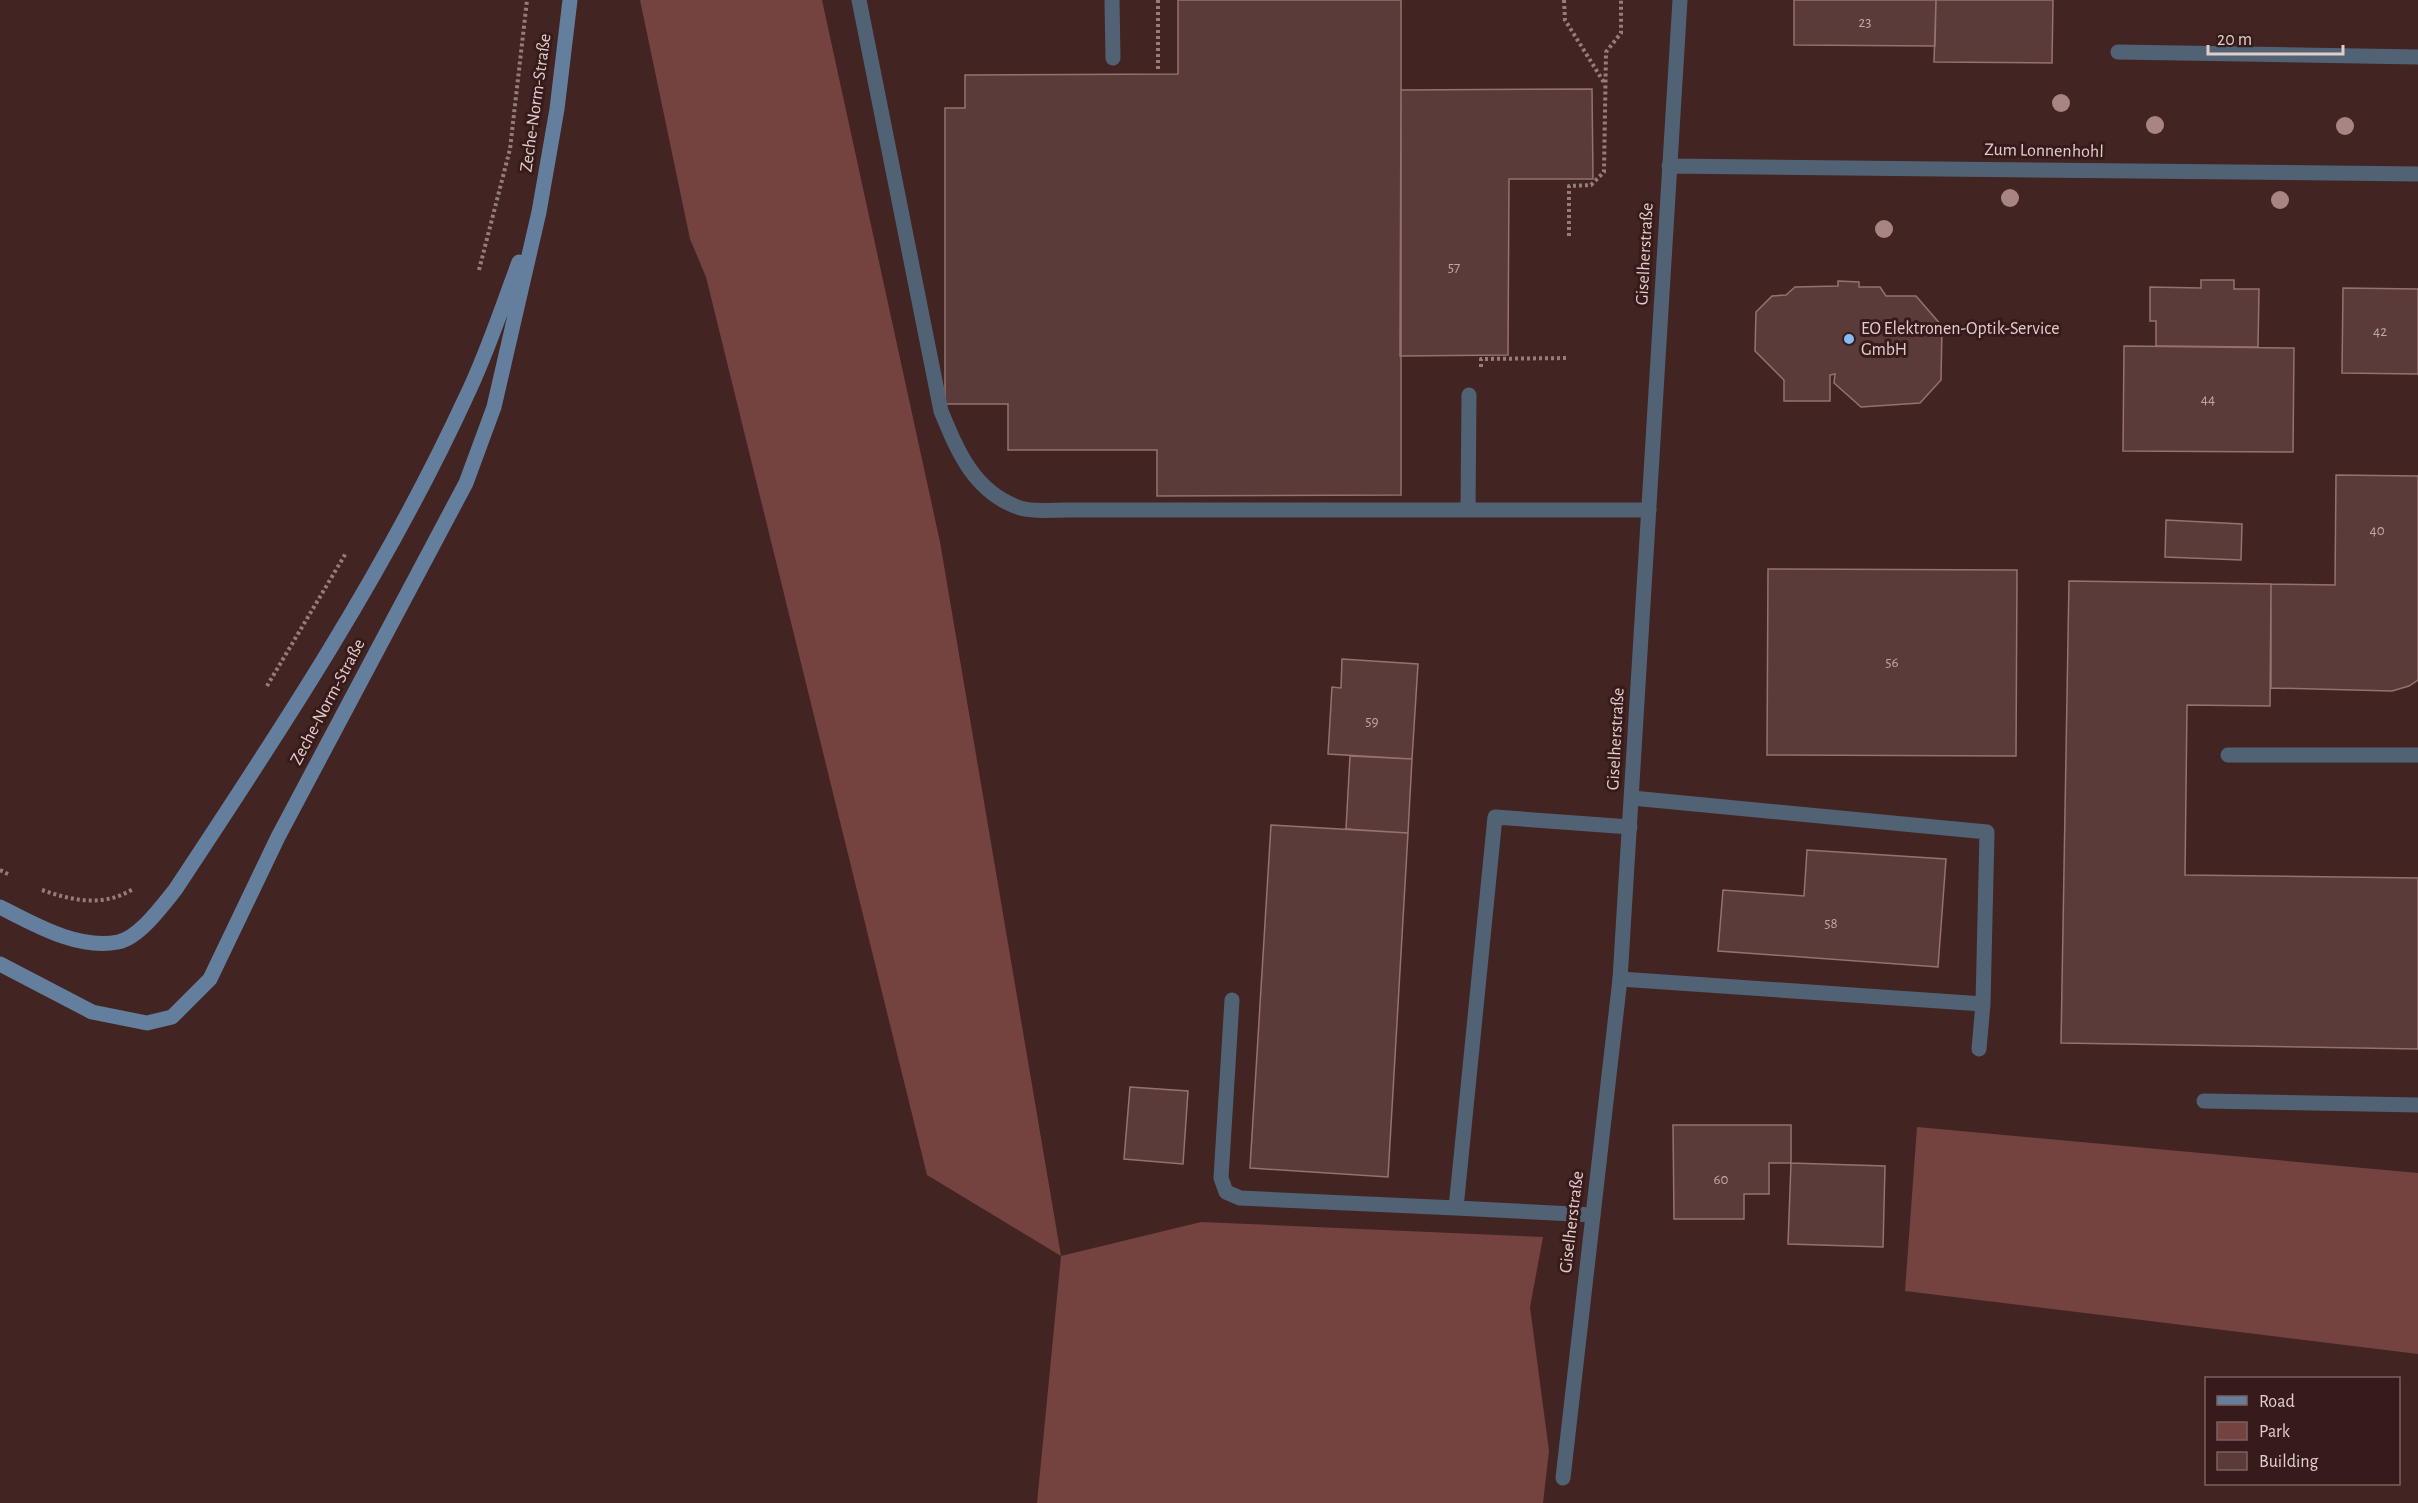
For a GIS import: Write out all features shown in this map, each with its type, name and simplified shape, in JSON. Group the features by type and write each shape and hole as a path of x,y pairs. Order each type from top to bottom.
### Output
{"main road":[{"name":"Zeche-Norm-Straße","path":"0,964 92,1012 147,1023 172,1017 210,979 278,837 466,483 494,407 539,212 557,109 570,0"},
{"name":"Zeche-Norm-Straße","path":"0,907 48,932 87,942 119,942 146,924 175,890 358,601 415,502 467,396 539,212"}],"street":[{"path":"859,0 941,411 962,460 984,488 1021,508 1649,510"},
{"path":"1112,0 1113,58"},
{"name":"Giselherstraße","path":"1563,1478 1620,979 1680,0"},
{"path":"2118,52 2418,57"},
{"name":"Zum Lonnenhohl","path":"1669,166 2418,174"},
{"path":"1468,510 1470,395"},
{"path":"2228,755 2418,755"},
{"path":"1632,798 1987,831 1983,1004 1979,1049"},
{"path":"1456,1208 1495,818 1630,827"},
{"path":"1620,979 1983,1004"},
{"path":"1233,1000 1221,1178 1226,1192 1240,1198 1593,1215"},
{"path":"2204,1101 2418,1105"}],"path":[{"path":"477,279 510,149 527,0"},
{"path":"1158,0 1158,69"},
{"path":"1564,0 1565,20 1606,85"},
{"path":"1569,236 1569,186 1591,185 1604,172 1606,52 1621,33 1621,0"},
{"path":"1470,395 1481,395 1481,359 1568,358"},
{"path":"261,694 347,552"},
{"path":"0,870 10,875"},
{"path":"36,887 72,899 100,901 120,897 137,886"}],"green space":[{"path":"640,0 822,0 940,542 1061,1256 927,1175 706,277 690,239"},
{"path":"1917,1127 2418,1173 2418,1354 1905,1291"},
{"path":"1201,1222 1543,1237 1530,1307 1549,1451 1543,1503 1037,1503 1061,1256"}],"building":[{"path":"1178,0 1401,0 1401,495 1157,496 1157,450 1008,450 1008,404 945,404 945,108 965,108 965,75 1178,74"},
{"path":"1794,0 1936,0 1935,46 1794,45"},
{"path":"1936,0 2053,0 2052,63 1934,62"},
{"path":"1592,89 1593,179 1509,179 1508,355 1400,356 1401,90"},
{"path":"2201,280 2234,280 2234,289 2259,289 2258,347 2156,346 2156,321 2150,321 2150,287 2201,288"},
{"name":"EO Elektronen-Optik-Service GmbH","path":"1838,281 1859,282 1859,287 1880,287 1886,296 1916,296 1942,326 1941,380 1920,403 1861,407 1834,383 1835,374 1830,375 1830,401 1784,401 1784,380 1755,351 1756,312 1772,296 1786,295 1795,287 1838,286"},
{"path":"2343,288 2418,289 2418,374 2342,373"},
{"path":"2124,346 2294,348 2293,452 2123,451"},
{"path":"2336,475 2418,476 2418,680 2409,686 2392,691 2271,688 2271,584 2335,585"},
{"path":"2166,520 2242,524 2241,560 2165,557"},
{"path":"1768,569 2017,570 2016,756 1767,755"},
{"path":"2069,581 2271,584 2270,706 2187,705 2185,875 2418,878 2418,1049 2061,1043"},
{"path":"1342,659 1418,664 1412,759 1328,754 1332,687 1341,688"},
{"path":"1350,756 1412,759 1408,833 1346,829"},
{"path":"1271,825 1408,833 1388,1177 1250,1168"},
{"path":"1807,850 1946,859 1938,967 1718,951 1723,890 1804,896"},
{"path":"1130,1087 1188,1091 1183,1164 1124,1159"},
{"path":"1673,1125 1791,1125 1791,1163 1769,1163 1769,1194 1744,1194 1744,1219 1674,1219"},
{"path":"1791,1163 1885,1166 1883,1247 1788,1244"}],"place":[{"name":"EO Elektronen-Optik-Service GmbH","path":"1849,339"}]}
